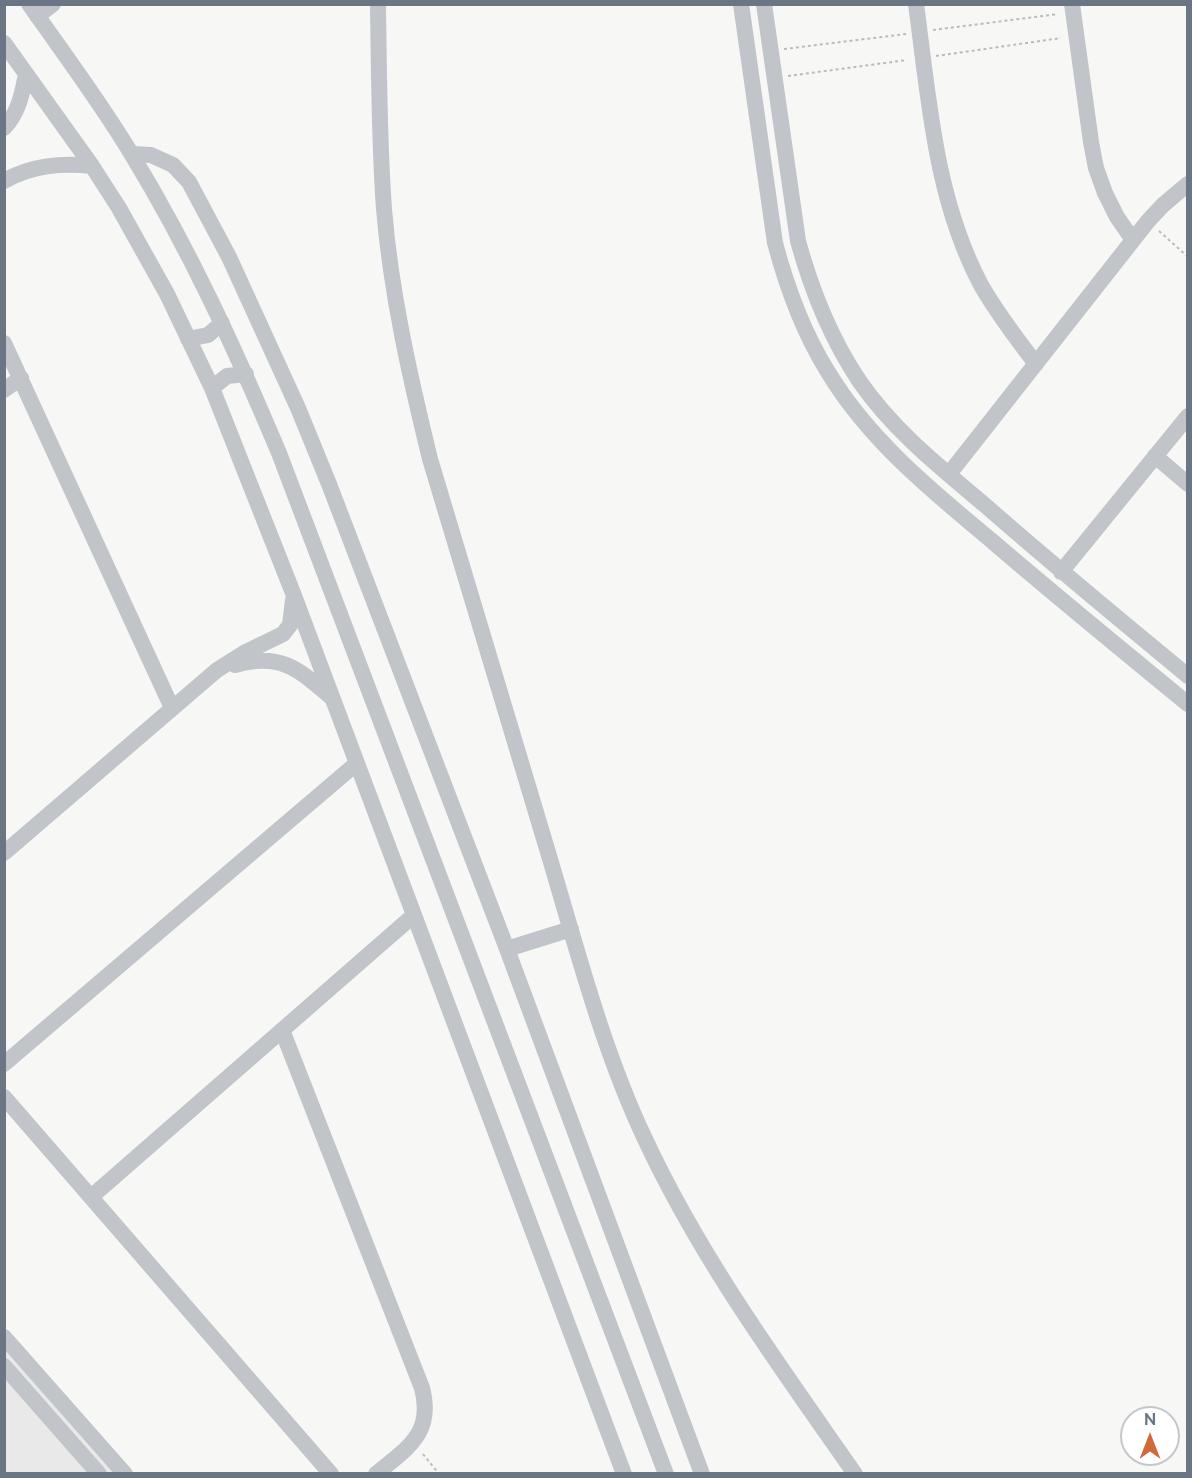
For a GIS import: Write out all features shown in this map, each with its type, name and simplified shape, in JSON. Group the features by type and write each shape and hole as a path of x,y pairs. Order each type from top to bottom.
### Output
{"street":[{"path":"53,4 33,10 132,154 182,244 246,374 284,464 666,1473"},
{"path":"378,4 379,127 384,211 395,294 410,377 430,459 602,1031 632,1110 670,1192 700,1245 731,1296 855,1473"},
{"path":"741,4 775,243 796,310 810,342 828,373 870,429 934,492 1079,616 1188,704"},
{"path":"764,4 798,241 809,279 840,350 885,413 911,441 1061,572 1188,676"},
{"path":"916,4 935,149 945,196 961,241 981,285 1006,326 1036,363"},
{"path":"1072,4 1090,142 1096,168 1117,217 1133,240"},
{"path":"4,43 92,166 144,250 212,388 293,593 624,1473"},
{"path":"4,128 15,115 26,74"},
{"path":"132,154 151,155 173,165 189,182 229,256 264,331 329,484 507,949 702,1473"},
{"path":"4,181 40,166 66,163 92,166"},
{"path":"949,474 1148,221 1188,184"},
{"path":"188,339 208,335 222,323"},
{"path":"4,343 172,708"},
{"path":"212,388 227,376 246,374"},
{"path":"4,390 21,378"},
{"path":"1061,572 1188,416"},
{"path":"1155,456 1188,484"},
{"path":"4,853 217,670 244,653 283,634 290,625 293,593"},
{"path":"217,670 254,660 271,660 303,673 333,699"},
{"path":"4,1064 357,763"},
{"path":"91,1197 414,915"},
{"path":"507,949 571,929"},
{"path":"282,1030 426,1402 426,1416 414,1442 376,1473"},
{"path":"4,1097 331,1473"},
{"path":"6,1344 125,1473"},
{"path":"4,1366 99,1473"}],"path":[{"path":"1148,221 1188,257"},
{"path":"414,1442 439,1473"}],"shaded area":[{"path":"4,1349 114,1473 5,1473"}]}
